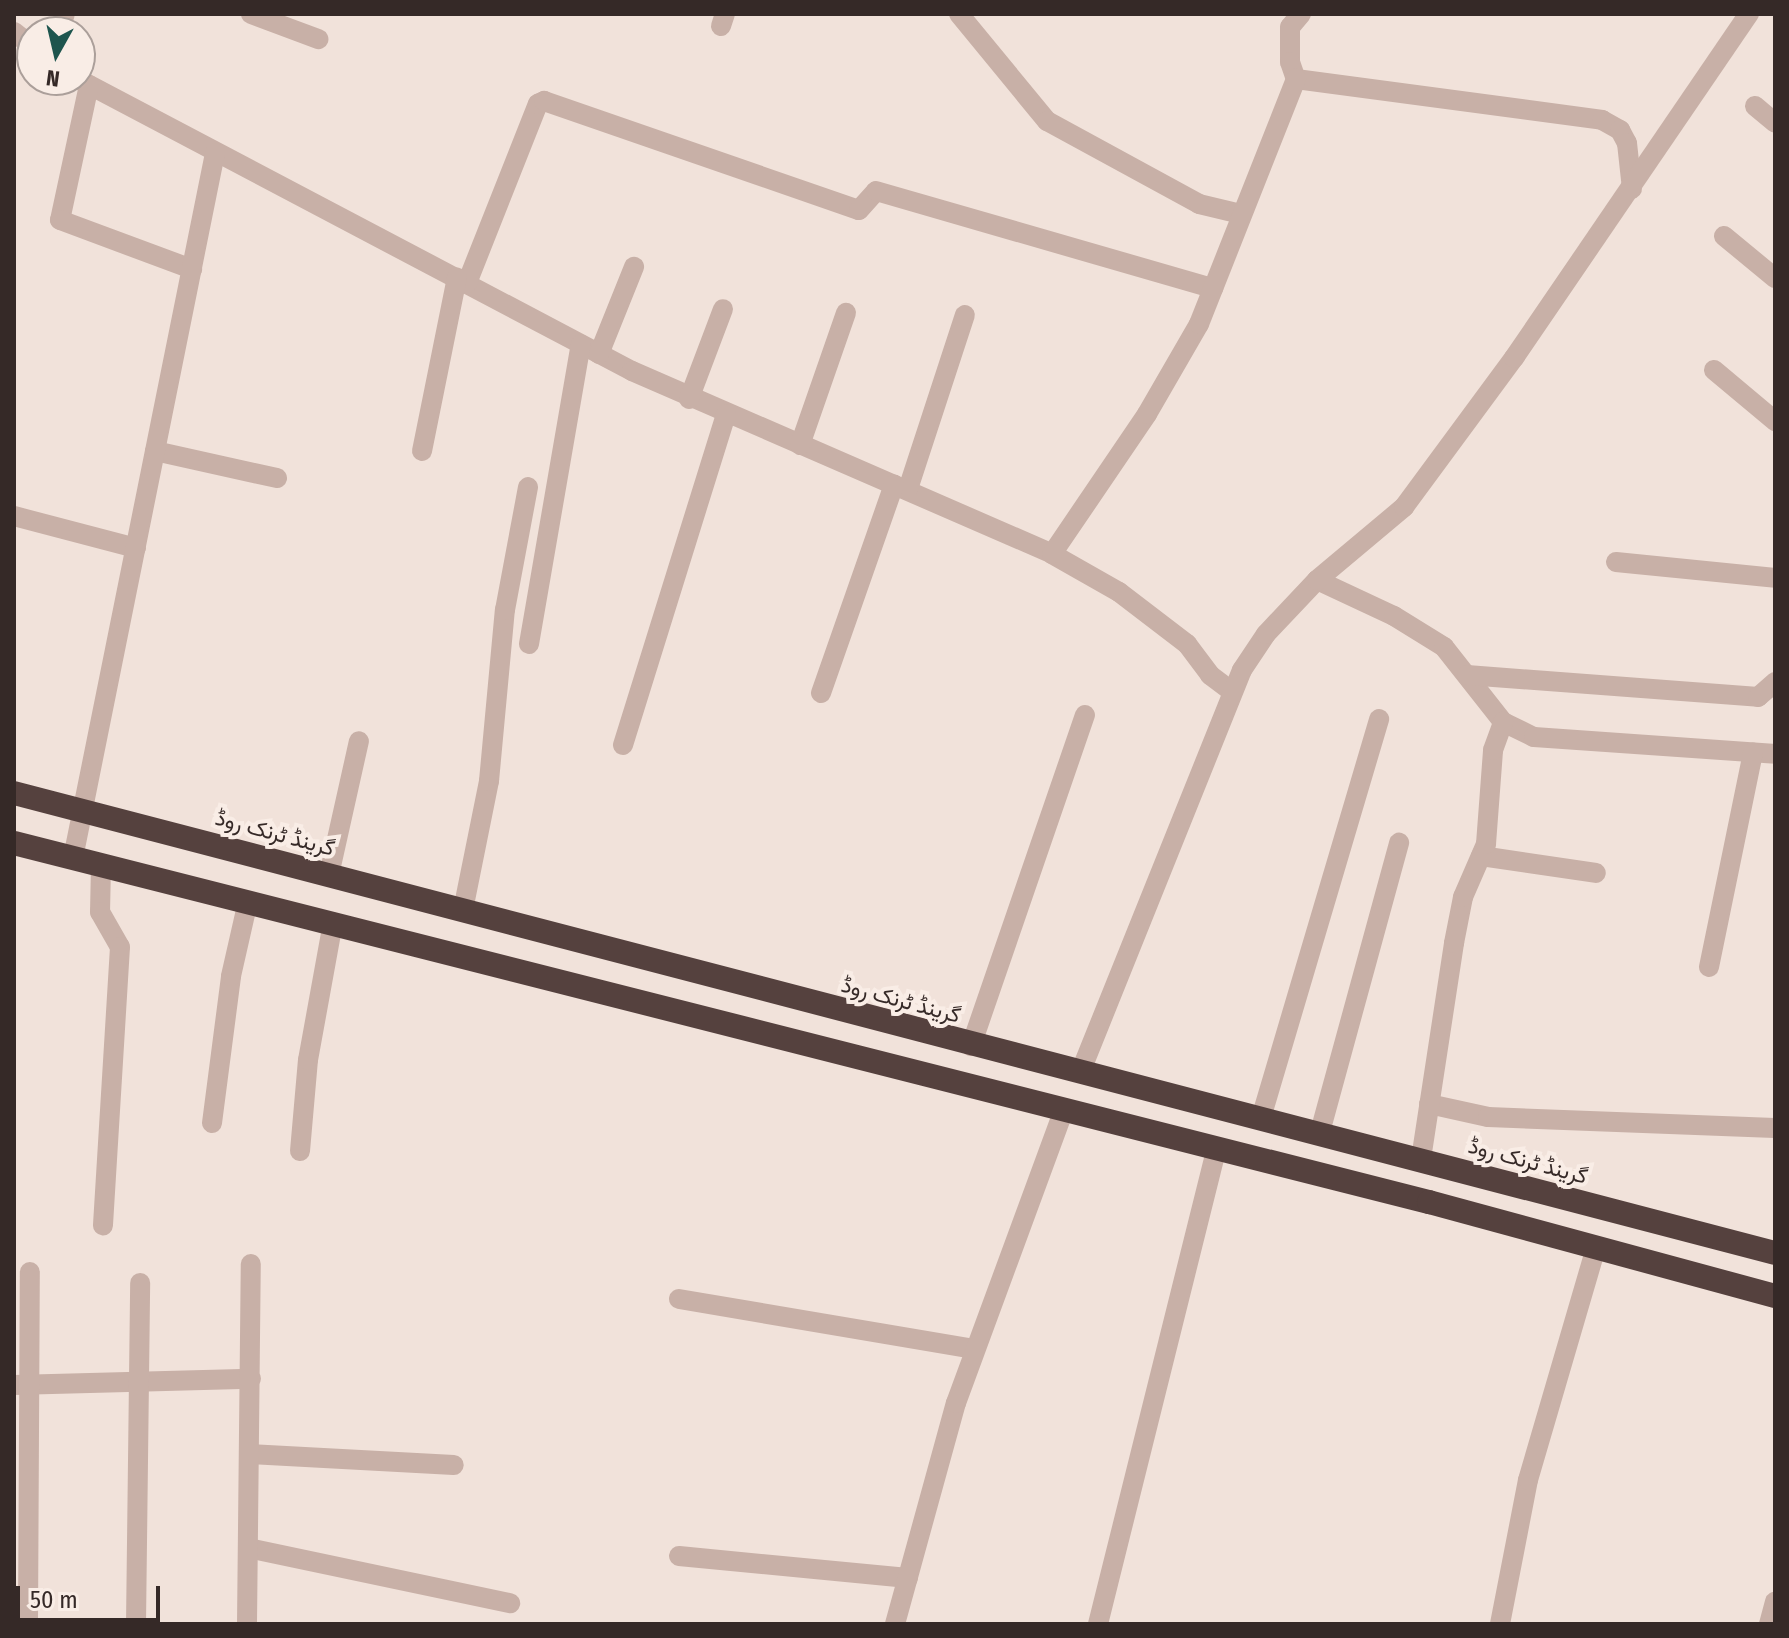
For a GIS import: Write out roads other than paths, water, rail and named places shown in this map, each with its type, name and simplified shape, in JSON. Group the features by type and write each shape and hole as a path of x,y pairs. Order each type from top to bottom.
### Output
{"highway":[{"name":"گرینڈ ٹرنک روڈ","path":"14,793 971,1046 1320,1132 1775,1253"},
{"path":"14,843 1217,1148 1775,1296"}],"street":[{"path":"251,14 318,39"},
{"path":"959,14 1047,121 1199,204 1241,214"},
{"path":"1052,554 1147,414 1199,324 1296,79 1290,62 1290,27 1301,14"},
{"path":"1080,1073 1230,690 1266,634 1317,580 1404,507 1632,189 1749,14"},
{"path":"1296,79 1602,120 1620,130 1627,143 1632,189"},
{"path":"96,89 689,399 901,486 1052,554 1119,592 1187,644 1210,675 1230,690"},
{"path":"83,96 60,220 192,269"},
{"path":"422,451 462,280 538,104 544,101 859,210 876,191 1213,288"},
{"path":"1755,106 1775,123"},
{"path":"73,858 215,153"},
{"path":"1724,236 1775,278"},
{"path":"529,644 590,349 634,267"},
{"path":"689,399 723,309"},
{"path":"800,445 846,313"},
{"path":"821,693 965,315"},
{"path":"1714,370 1775,421"},
{"path":"672,596 726,415"},
{"path":"623,745 726,415"},
{"path":"155,451 277,478"},
{"path":"463,910 489,781 505,610 528,487"},
{"path":"14,516 136,548"},
{"path":"1616,562 1775,578"},
{"path":"1317,580 1394,616 1444,647 1503,722 1534,737 1568,743 1775,754"},
{"path":"1467,675 1758,697 1775,682"},
{"path":"971,1046 1085,715"},
{"path":"1261,1118 1379,719"},
{"path":"1421,1159 1463,897 1481,856 1493,750 1503,722"},
{"path":"329,875 359,741"},
{"path":"1709,967 1753,752"},
{"path":"1320,1132 1399,843"},
{"path":"1481,856 1596,873"},
{"path":"101,865 100,912 120,947 103,1225"},
{"path":"212,1123 231,976 248,901"},
{"path":"300,1151 308,1060 333,922"},
{"path":"1429,1104 1488,1117 1775,1128"},
{"path":"895,1624 975,1349 1064,1109"},
{"path":"1098,1624 1217,1148"},
{"path":"1500,1624 1528,1480 1596,1247"},
{"path":"247,1624 251,1264"},
{"path":"28,1621 21,1385 30,1272"},
{"path":"136,1624 140,1283"},
{"path":"679,1299 975,1349"},
{"path":"21,1385 251,1379"},
{"path":"250,1454 454,1465"},
{"path":"248,1548 510,1603"},
{"path":"679,1556 908,1578"},
{"path":"1769,1624 1775,1602"}]}
